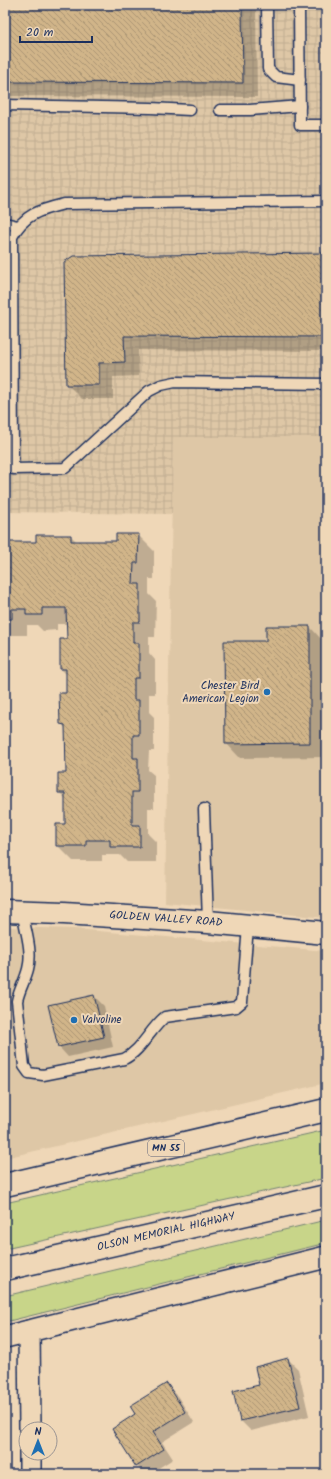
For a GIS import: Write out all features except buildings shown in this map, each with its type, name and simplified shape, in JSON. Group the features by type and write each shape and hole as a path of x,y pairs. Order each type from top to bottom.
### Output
{"main road":[{"name":"GOLDEN VALLEY ROAD","path":"13,911 208,922 326,933"},
{"name":"MN 55","path":"5,1185 326,1110"},
{"name":"OLSON MEMORIAL HIGHWAY","path":"5,1269 326,1196"}],"street":[{"path":"5,1337 326,1257"},
{"path":"29,1331 30,1421"},
{"path":"30,1461 30,1474"}],"lane":[{"path":"267,5 268,69 276,77 300,80"},
{"path":"299,5 300,125 326,125"},
{"path":"5,106 190,110"},
{"path":"220,110 250,110 300,106"},
{"path":"326,201 64,204 46,208 30,215 18,226 12,237 9,469 65,468 149,391 161,385 175,382 326,384"},
{"path":"5,223 18,226"},
{"path":"204,809 208,922"},
{"path":"13,911 30,957 28,970 18,991 17,1001 24,1066 29,1073 43,1075 124,1059 133,1055 158,1023 165,1017 236,1007 242,1002 248,926"}],"shaded area":[{"path":"5,5 326,5 326,437 173,437 172,514 5,512"},
{"path":"173,437 326,437 326,918 165,902"},
{"path":"5,927 75,929 326,951 326,1083 5,1158"}],"green space":[{"path":"326,1130 326,1178 5,1249 5,1203"},
{"path":"326,1220 326,1243 5,1322 5,1296"}],"place":[{"name":"Chester Bird American Legion","path":"267,692"},
{"name":"Valvoline","path":"74,1020"}]}
